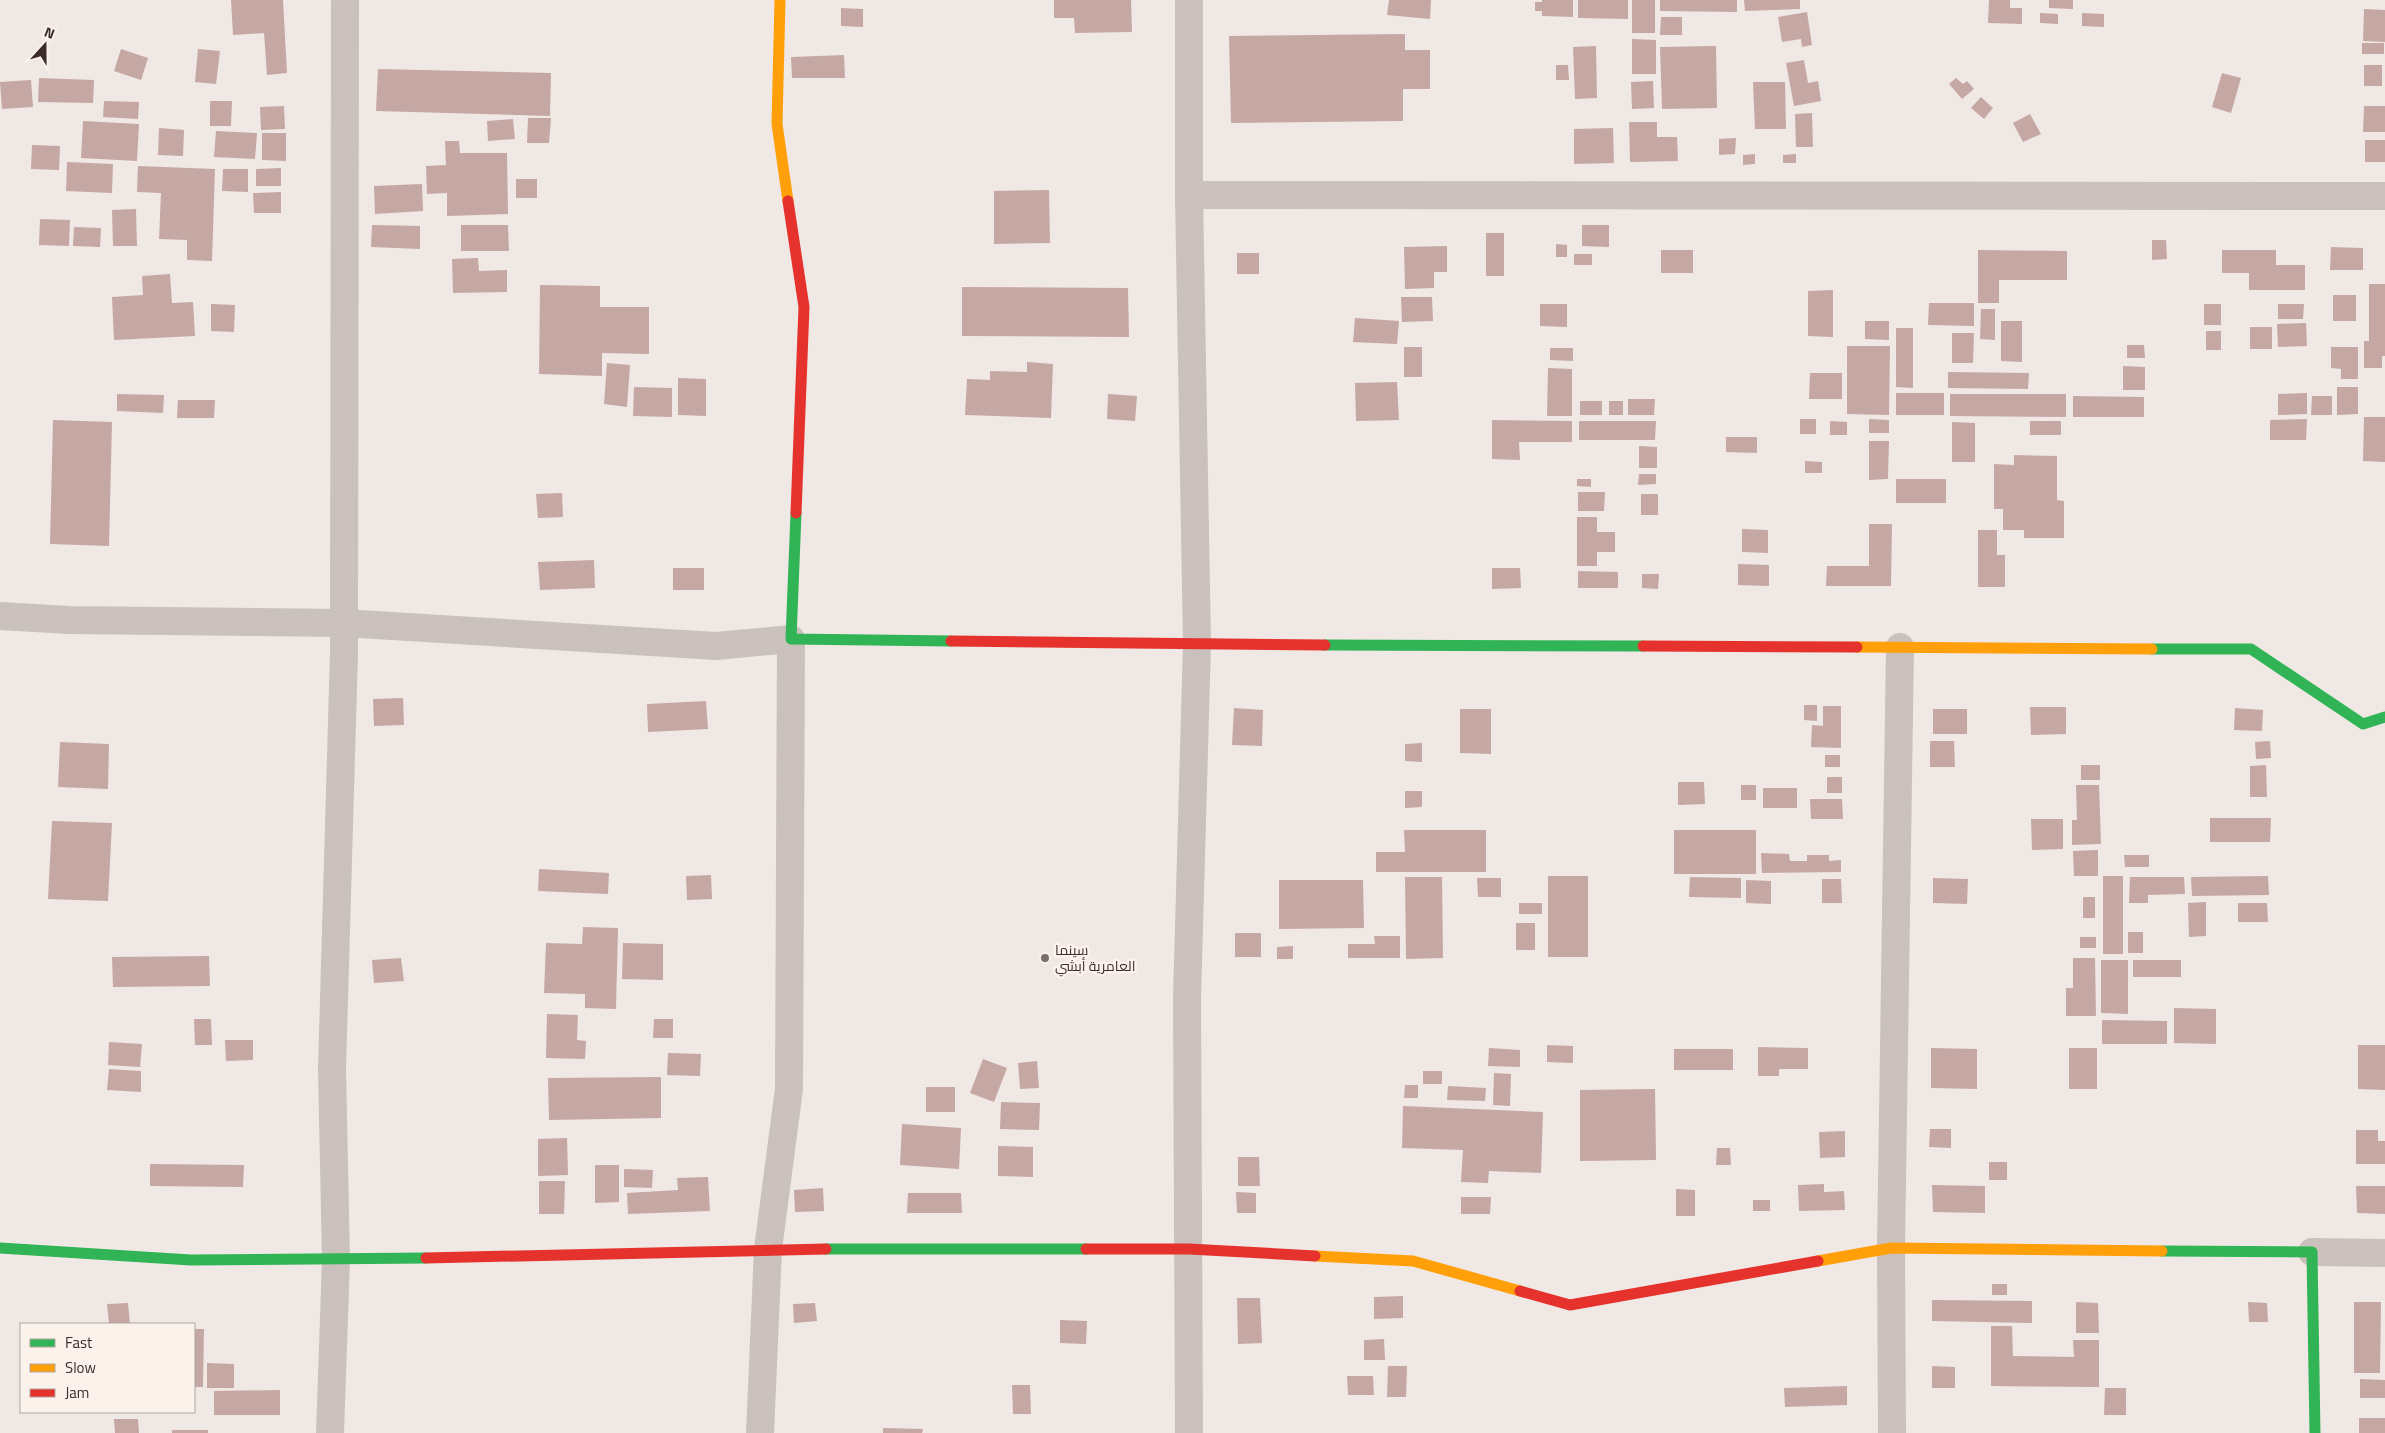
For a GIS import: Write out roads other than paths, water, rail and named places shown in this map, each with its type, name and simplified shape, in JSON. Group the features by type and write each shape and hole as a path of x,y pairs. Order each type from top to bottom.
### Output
{"street":[{"path":"330,1433 336,1260 332,1069 344,624 345,0"},
{"path":"760,1433 768,1250 789,1089 791,639 804,306 777,124 780,0"},
{"path":"1189,0 1189,194 1197,644 1188,998 1189,1433"},
{"path":"1189,194 2385,196"},
{"path":"0,616 69,620 344,624 716,646 791,639 1197,644 2252,649 2363,724 2385,717"},
{"path":"1892,1433 1891,1248 1900,647"},
{"path":"0,1248 191,1260 336,1260 768,1250 1189,1250 1412,1261 1570,1305 1891,1248 2385,1253"},
{"path":"2312,1252 2315,1433"}],"place":[{"name":"سينما العامرية أبشي","path":"1045,958"}]}
